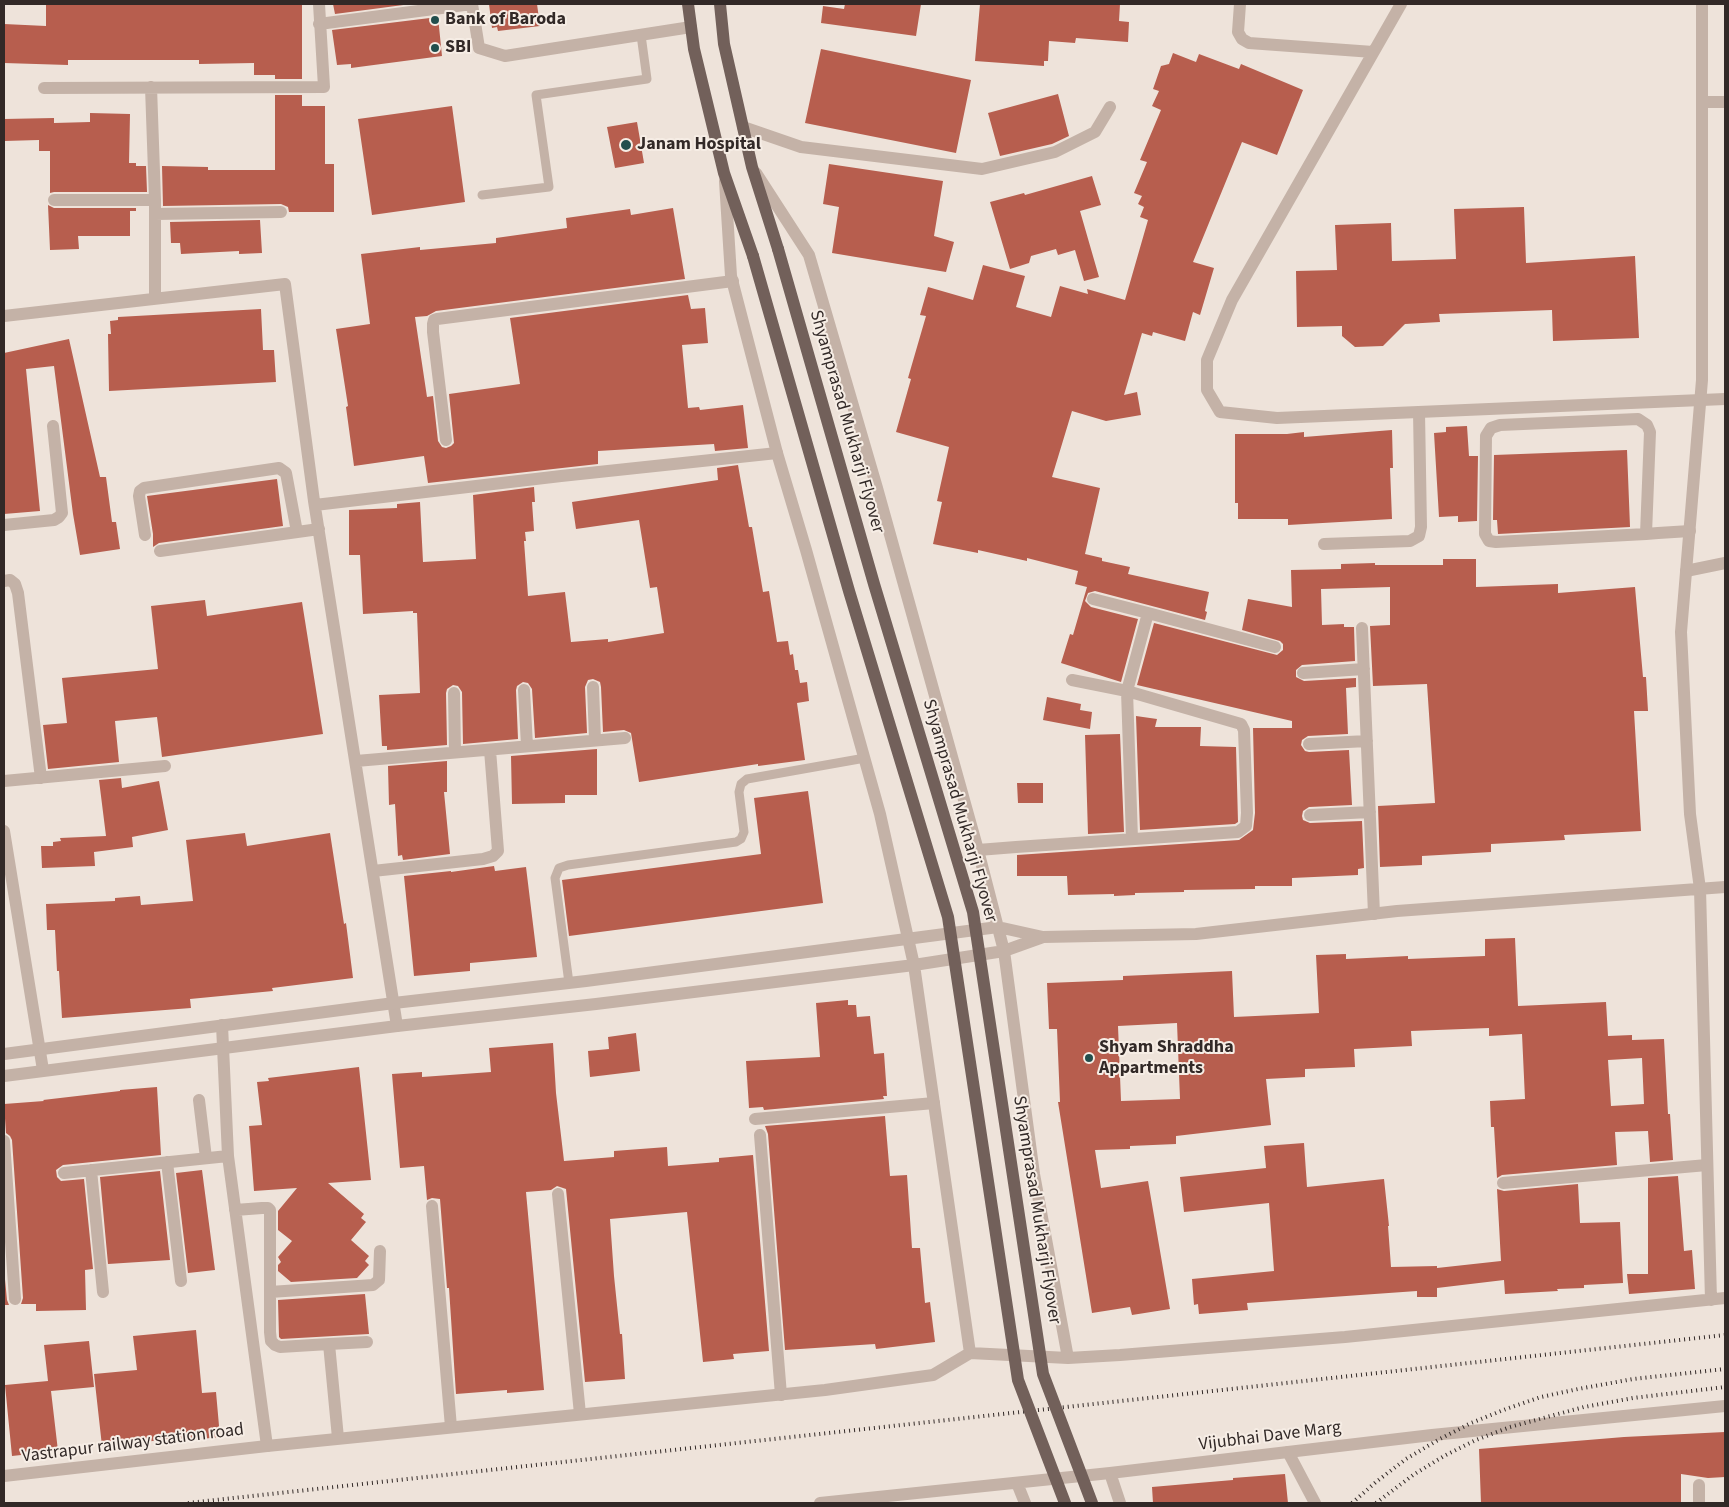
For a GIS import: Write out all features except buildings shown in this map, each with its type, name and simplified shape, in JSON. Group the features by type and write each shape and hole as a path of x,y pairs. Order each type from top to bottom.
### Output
{"main road":[{"path":"688,4 694,49 724,173 753,256 849,591 948,918 1018,1380 1065,1503"},
{"name":"Shyamprasad Mukharji Flyover","path":"720,4 724,44 752,167 778,249 874,584 973,912 1042,1374 1092,1503"}],"street":[{"path":"44,88 324,87 319,4"},
{"path":"319,24 472,4 479,48 505,56 691,27"},
{"path":"1240,4 1238,32 1242,39 1250,43 1373,52"},
{"path":"1401,4 1232,300 1207,360 1207,390 1220,412 1277,418 1725,399"},
{"path":"1702,4 1702,370 1682,642 1690,814 1700,889 1711,1300"},
{"path":"151,88 155,200 155,299"},
{"path":"1702,102 1725,102"},
{"path":"743,127 801,147 982,169 1055,152 1095,132 1110,107"},
{"path":"752,167 809,255 877,488 978,850 1004,951 1034,1174 1068,1358"},
{"path":"724,173 732,281 777,453 880,814 914,965 970,1353 1068,1358 1345,1337 1725,1298"},
{"path":"54,200 155,200"},
{"path":"155,214 281,212"},
{"path":"446,440 433,332 434,320 732,281"},
{"path":"4,316 285,284 319,529 398,1026"},
{"path":"1324,544 1410,541 1419,536 1421,527 1419,412"},
{"path":"1646,534 1650,432 1647,424 1638,419 1500,425 1491,428 1486,436 1485,534 1489,541 1496,542 1646,534 1690,531"},
{"path":"4,525 54,520 62,513 53,426"},
{"path":"316,505 777,453"},
{"path":"144,535 139,496 140,491 144,488 280,468 286,472 297,532"},
{"path":"160,551 319,529"},
{"path":"1686,571 1725,563"},
{"path":"4,581 10,580 15,584 18,593 41,778"},
{"path":"1093,599 1275,647"},
{"path":"1132,839 1127,691 1148,613"},
{"path":"1362,628 1374,914"},
{"path":"1303,673 1364,669"},
{"path":"978,850 1238,832 1246,826 1244,730 1241,724 1127,691 1072,680"},
{"path":"593,687 595,740"},
{"path":"524,690 527,746"},
{"path":"454,693 455,752"},
{"path":"356,761 625,738"},
{"path":"1309,744 1367,741"},
{"path":"373,870 483,859 492,856 498,850 490,750"},
{"path":"4,781 165,766"},
{"path":"1310,815 1370,812"},
{"path":"4,831 43,1070"},
{"path":"4,1054 998,927 1042,937 1196,934 1374,914 1725,887"},
{"path":"4,1076 223,1047 914,965 1004,951 1042,937"},
{"path":"222,1025 228,1156 267,1446"},
{"path":"199,1100 206,1158"},
{"path":"755,1119 934,1103"},
{"path":"760,1135 781,1395"},
{"path":"4,1140 15,1299"},
{"path":"64,1173 228,1156"},
{"path":"167,1162 180,1281"},
{"path":"1503,1183 1707,1165"},
{"path":"91,1170 103,1292"},
{"path":"558,1194 580,1414"},
{"path":"432,1206 451,1427"},
{"path":"235,1210 262,1208 270,1210 271,1341 280,1347 367,1342"},
{"path":"270,1292 374,1285 379,1280 380,1251"},
{"path":"329,1344 338,1438"},
{"name":"Vastrapur railway station road","path":"4,1476 338,1438 781,1395 933,1375 970,1353"},
{"name":"Vijubhai Dave Marg","path":"820,1503 1110,1473 1432,1435 1725,1406"},
{"path":"1288,1452 1315,1503"},
{"path":"1110,1473 1120,1503"},
{"path":"1017,1483 1024,1503"},
{"path":"1699,1485 1700,1503"}],"lane":[{"path":"482,195 549,187 536,95 647,79 641,35"},
{"path":"569,983 555,878 559,868 568,865 736,842 741,839 744,832 739,792 741,784 747,779 864,758"}],"railway":[{"path":"188,1503 1725,1335"},
{"path":"1352,1503 1406,1459 1471,1423 1506,1409 1541,1397 1578,1389 1633,1379 1725,1369"},
{"path":"1376,1503 1413,1475 1444,1456 1476,1440 1510,1427 1584,1407 1633,1398 1725,1387"}],"place":[{"name":"Bank of Baroda","path":"435,20"},
{"name":"SBI","path":"435,48"},
{"name":"Janam Hospital","path":"626,145"},
{"name":"Shyam Shraddha Appartments","path":"1089,1058"}]}
